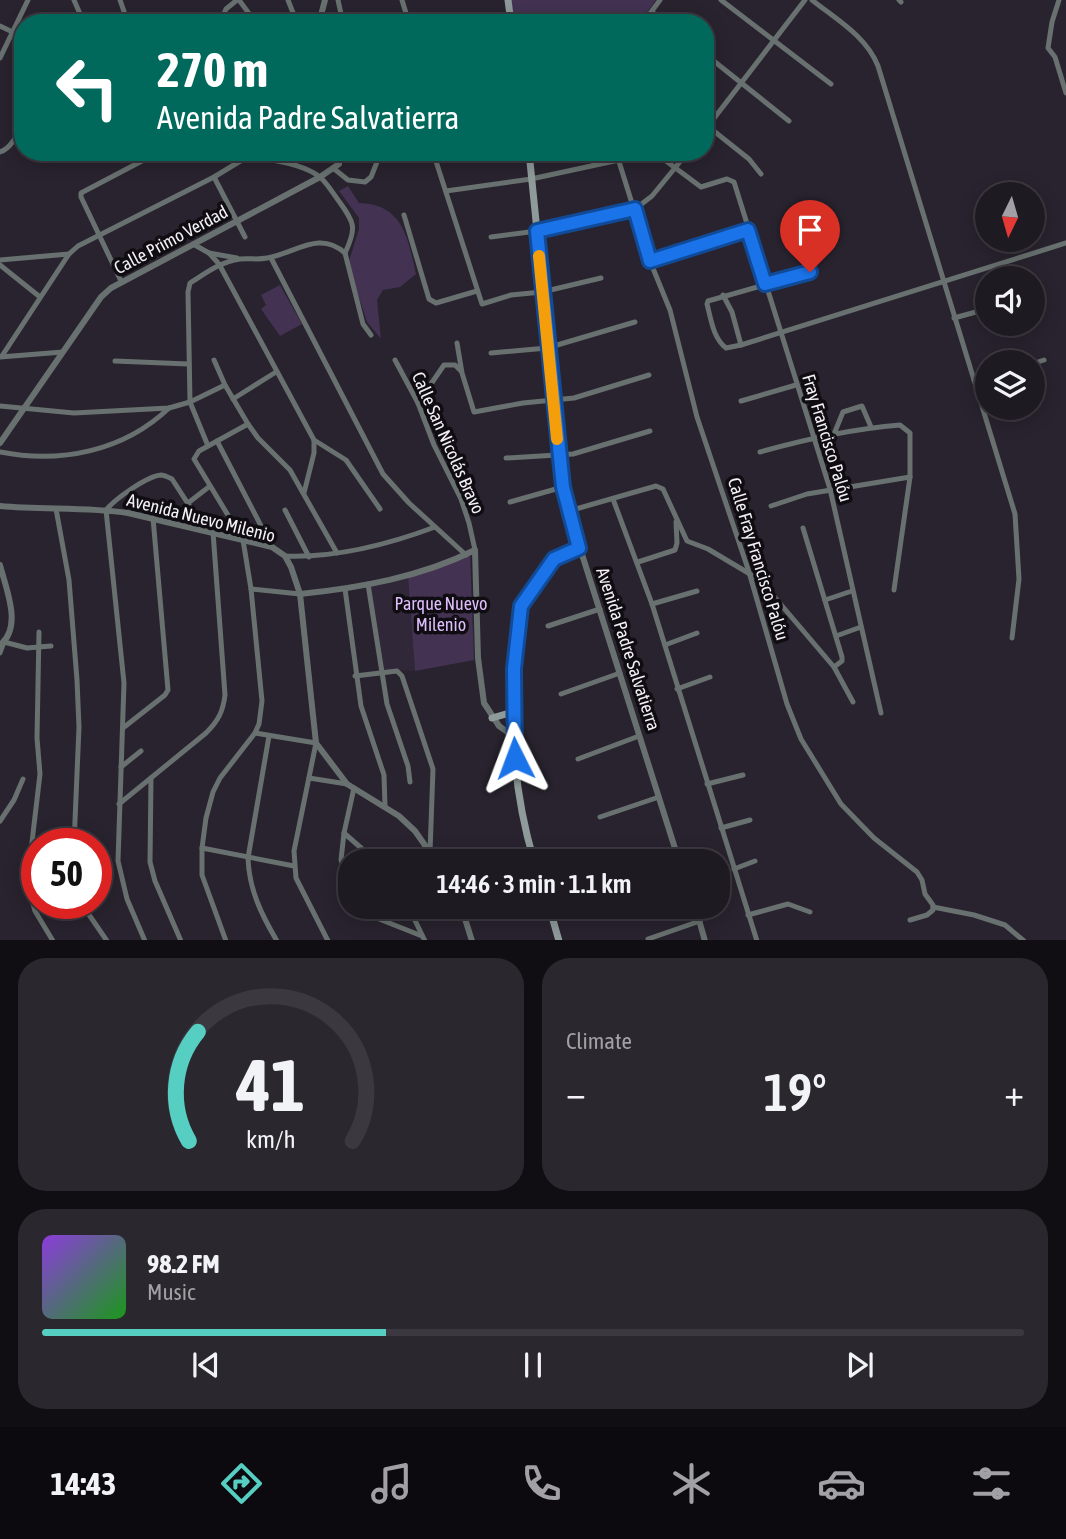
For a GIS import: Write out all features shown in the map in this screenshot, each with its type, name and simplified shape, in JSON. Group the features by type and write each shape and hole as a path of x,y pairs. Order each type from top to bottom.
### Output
{"main road":[{"name":"Avenida Padre Salvatierra","path":"530,161 563,487 579,548"},
{"path":"531,849 519,800 513,736 514,669 521,606 554,559 579,548"},
{"path":"492,718 513,712"},
{"path":"553,919 559,940"}],"street":[{"path":"222,14 238,0 249,14"},
{"path":"655,14 652,12 660,0"},
{"path":"721,0 831,84"},
{"path":"714,117 805,0"},
{"path":"812,0 872,51 1015,514 1019,579 1012,638"},
{"path":"1059,0 1048,48 1055,57 1066,93"},
{"path":"0,26 13,32 0,58"},
{"path":"714,61 789,121"},
{"path":"714,133 749,159 761,174"},
{"path":"0,152 5,151 14,137"},
{"path":"121,281 81,193 141,161"},
{"path":"1,356 69,254 78,246 240,161"},
{"path":"267,161 296,167 320,177 346,211 354,232 345,253 363,324 371,335"},
{"path":"337,161 336,167 348,180 365,182 377,161"},
{"path":"436,161 480,302 485,304 511,295 542,292 601,278"},
{"path":"446,191 531,179 614,161"},
{"name":"Calle Fray Francisco Palóu","path":"619,161 650,261 670,310 697,417 801,739 841,804 874,838 917,872 933,907"},
{"path":"666,161 676,169"},
{"path":"491,237 537,231 635,209 652,196 682,161"},
{"name":"Calle Primo Verdad","path":"0,443 101,297 121,281 336,167"},
{"name":"Fray Francisco Palóu","path":"676,169 696,185 706,187 727,179 734,182 830,489 881,713"},
{"path":"214,177 245,237"},
{"path":"404,215 429,299 436,303 477,291"},
{"path":"650,261 748,230"},
{"path":"208,446 190,402 190,283 219,264 240,259 271,258 312,243 325,242 345,253"},
{"path":"810,272 708,301 715,334 726,348 741,345 1066,243"},
{"path":"192,244 209,253 240,259"},
{"path":"209,253 219,264 314,440 346,460 380,509"},
{"path":"0,262 69,254"},
{"path":"271,258 383,474 393,487 466,555"},
{"path":"0,262 40,297"},
{"path":"723,295 732,312 741,345"},
{"path":"954,318 975,312"},
{"path":"491,353 547,348 635,322"},
{"path":"457,343 462,373 474,412 523,403 575,398 649,375"},
{"path":"1,356 64,352"},
{"path":"214,360 248,424 290,470 337,554"},
{"name":"Calle San Nicolás Bravo","path":"395,360 418,403 469,523 475,550 478,658 484,703 492,718"},
{"path":"115,361 188,364"},
{"path":"418,403 444,365 455,365 462,373"},
{"path":"233,399 276,372"},
{"path":"0,406 74,413 169,408 190,402 225,385"},
{"path":"741,401 796,385"},
{"path":"834,434 843,412 862,406 871,428"},
{"path":"0,452 68,456 81,454 127,438 155,421 169,408"},
{"path":"226,940 202,875 202,848 213,792 255,733 262,701 251,589 243,540 194,459 199,451 248,424"},
{"path":"760,452 812,437 871,428 900,425 910,433 910,477 894,590"},
{"path":"506,458 588,450 650,431"},
{"path":"304,493 314,453 314,440"},
{"path":"217,441 272,547"},
{"path":"145,940 122,883 118,861 124,683 106,510 116,499 158,476 172,479 205,530"},
{"path":"771,506 830,489 910,477"},
{"path":"188,503 210,486"},
{"path":"510,502 563,487"},
{"path":"569,512 660,487 666,493 687,541 708,549 760,580 834,667 853,702"},
{"path":"613,499 652,604 757,940"},
{"name":"Avenida Nuevo Milenio","path":"0,506 106,510 153,518 272,547 285,556 300,594 316,743"},
{"path":"56,509 69,580 79,727 75,828"},
{"path":"285,510 309,557"},
{"path":"123,727 165,695 167,690 153,518"},
{"path":"638,562 675,550 676,519"},
{"path":"285,556 337,554 374,546 435,527"},
{"path":"803,528 842,657 842,662 834,667"},
{"path":"119,804 206,733 216,723 223,708 225,695 213,532"},
{"name":"Avenida Padre Salvatierra","path":"579,548 676,849"},
{"path":"251,589 300,594 345,589 442,566 475,550"},
{"path":"0,565 12,624 0,653"},
{"path":"368,584 380,673 387,704 408,766 410,782"},
{"path":"345,589 355,676 361,706 384,775 385,806"},
{"path":"652,604 697,591"},
{"path":"825,600 852,591"},
{"path":"548,626 600,610"},
{"path":"836,636 861,627"},
{"path":"39,632 37,738 40,774 33,833 33,906 53,940"},
{"path":"665,645 697,633"},
{"path":"2,644 27,649 51,646"},
{"path":"355,676 397,671 402,676 430,759 433,809 430,849"},
{"path":"561,694 620,673"},
{"path":"677,689 710,677"},
{"path":"492,718 513,736"},
{"path":"255,733 316,743 350,786 342,849"},
{"path":"269,736 248,858 254,895 276,940"},
{"path":"578,759 639,736"},
{"path":"316,743 294,852 294,866 296,878 328,940"},
{"path":"121,767 141,751"},
{"path":"707,784 743,775"},
{"path":"151,778 150,862 155,881 181,940"},
{"path":"309,778 350,786 385,806 415,831 428,849"},
{"path":"0,821 14,800 23,779"},
{"path":"600,817 659,797"},
{"path":"721,828 750,820"},
{"path":"344,833 362,849"},
{"path":"202,848 294,866"},
{"path":"734,869 755,861"},
{"path":"748,915 788,904 810,912"},
{"path":"909,920 927,915 933,907 974,915 1005,925 1024,940"},
{"path":"92,919 107,940"},
{"path":"379,919 424,938"},
{"path":"414,919 424,938"},
{"path":"465,919 472,940"},
{"path":"648,939 700,921 705,940"}],"shaded area":[{"path":"408,576 415,671 381,670 369,586"}],"green space":[{"path":"510,0 656,0 646,14 512,14"},
{"path":"348,186 359,203 385,209 401,225 416,274 400,287 383,290 377,300 381,339 367,322 348,264 359,229 359,218 339,191"},
{"path":"280,285 302,324 280,336 261,309 266,305 261,295"},
{"name":"Parque Nuevo Milenio","path":"470,552 474,660 415,671 408,576"}],"slow traffic":[{"path":"539,256 557,439"}],"route":[{"path":"515,758 514,669 521,606 554,559 579,548 563,487 537,231 635,209 650,261 748,230 765,284 810,272"}]}
